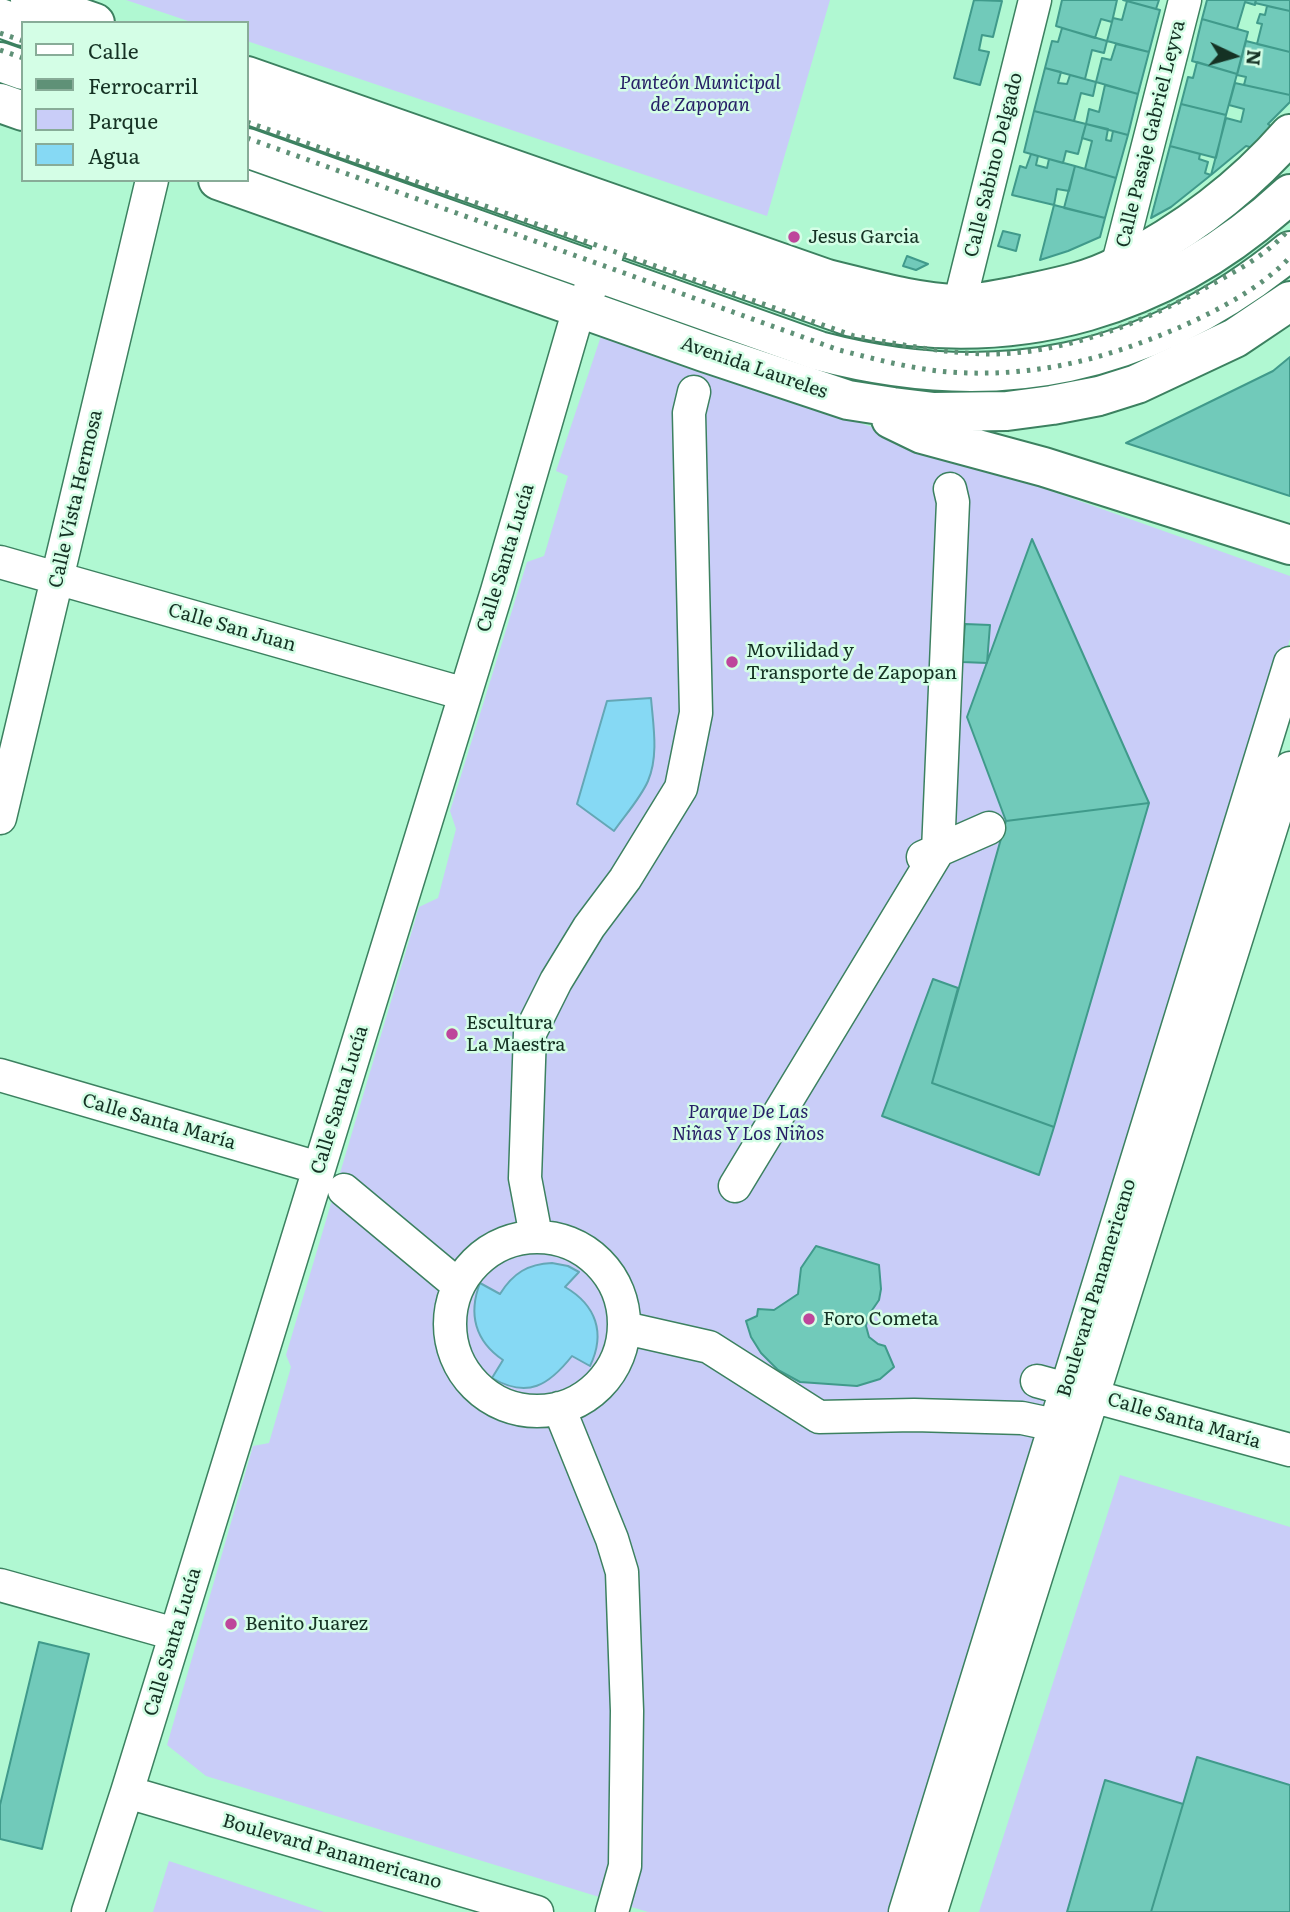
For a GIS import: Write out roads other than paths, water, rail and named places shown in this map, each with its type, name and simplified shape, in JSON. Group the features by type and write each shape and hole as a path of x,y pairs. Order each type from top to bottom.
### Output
{"main road":[{"path":"30,0 89,21"},
{"path":"0,18 21,25"},
{"path":"0,62 21,69"},
{"path":"248,76 468,154 613,223 852,317 922,329 1084,280 1117,267 1209,210 1265,162 1290,134"},
{"path":"0,103 21,110"},
{"path":"248,104 489,189 613,223"},
{"name":"Avenida Laureles","path":"248,148 591,285 848,400 934,412 1007,411 1052,405 1112,392 1170,370 1235,338 1290,301"},
{"path":"468,154 489,189"},
{"name":"Avenida Laureles","path":"225,182 819,351 898,369 936,373 1049,368 1124,348 1216,305 1290,251"},
{"path":"956,317 1007,326 1087,312 1126,300 1202,262 1263,219 1290,194"},
{"path":"848,400 922,434 1044,467 1290,545"},
{"path":"1044,467 1038,459 1033,439 1038,420 1052,405"}],"street":[{"name":"Calle Sabino Delgado","path":"956,317 1035,0"},
{"name":"Calle Pasaje Gabriel Leyva","path":"1117,267 1185,0"},
{"name":"Calle Vista Hermosa","path":"0,818 152,182"},
{"name":"Calle Santa Lucía","path":"88,1912 465,694 576,319 613,223"},
{"path":"536,1236 525,1178 530,1032 583,938 625,880 681,788 696,713 689,413 694,393"},
{"path":"736,1186 929,855 953,502 950,489"},
{"name":"Calle San Juan","path":"0,562 465,694"},
{"name":"Boulevard Panamericano","path":"905,1912 1290,663"},
{"name":"Boulevard Panamericano","path":"931,1912 1065,1388 1290,768"},
{"path":"929,855 989,828"},
{"name":"Calle Santa María","path":"0,1075 319,1168"},
{"path":"344,1190 458,1285"},
{"path":"536,1236 555,1237 572,1243 603,1266 617,1289 625,1328 615,1365 595,1389 578,1401 559,1408 528,1411 494,1400 474,1384 461,1366 452,1342 450,1317 458,1285 487,1251 511,1240 536,1236"},
{"path":"625,1328 709,1347 819,1418 914,1415 1023,1418 1055,1424"},
{"name":"Calle Santa María","path":"1065,1388 1290,1450"},
{"path":"559,1408 612,1539 622,1572 627,1723 625,1866 612,1912"},
{"path":"0,1585 175,1634"},
{"name":"Boulevard Panamericano","path":"127,1792 537,1912"}],"water":[{"path":"651,698 654,740 651,771 641,794 614,831 577,804 607,701"},
{"path":"552,1263 568,1266 579,1272 565,1287 576,1294 591,1311 597,1331 595,1354 590,1366 572,1356 546,1381 537,1386 516,1388 492,1378 503,1360 493,1353 476,1326 476,1294 480,1283 500,1294 510,1280 522,1271 536,1265"}],"railway":[{"path":"0,33 21,40"},
{"path":"0,50 21,57"},
{"path":"248,122 854,336 953,352 1014,353 1099,335 1179,302 1238,270 1271,247 1290,228"},
{"path":"248,138 839,350 935,371 1009,372 1094,358 1178,328 1223,306 1266,278 1290,257"}],"place":[{"name":"Jesus Garcia","path":"794,237"},
{"name":"Movilidad y Transporte de Zapopan","path":"732,662"},
{"name":"Escultura La Maestra","path":"452,1034"},
{"name":"Foro Cometa","path":"809,1319"},
{"name":"Benito Juarez","path":"231,1624"}],"park label":[{"name":"Panteón Municipal de Zapopan","path":"700,94"},
{"name":"Parque De Las Niñas Y Los Niños","path":"748,1123"}]}
